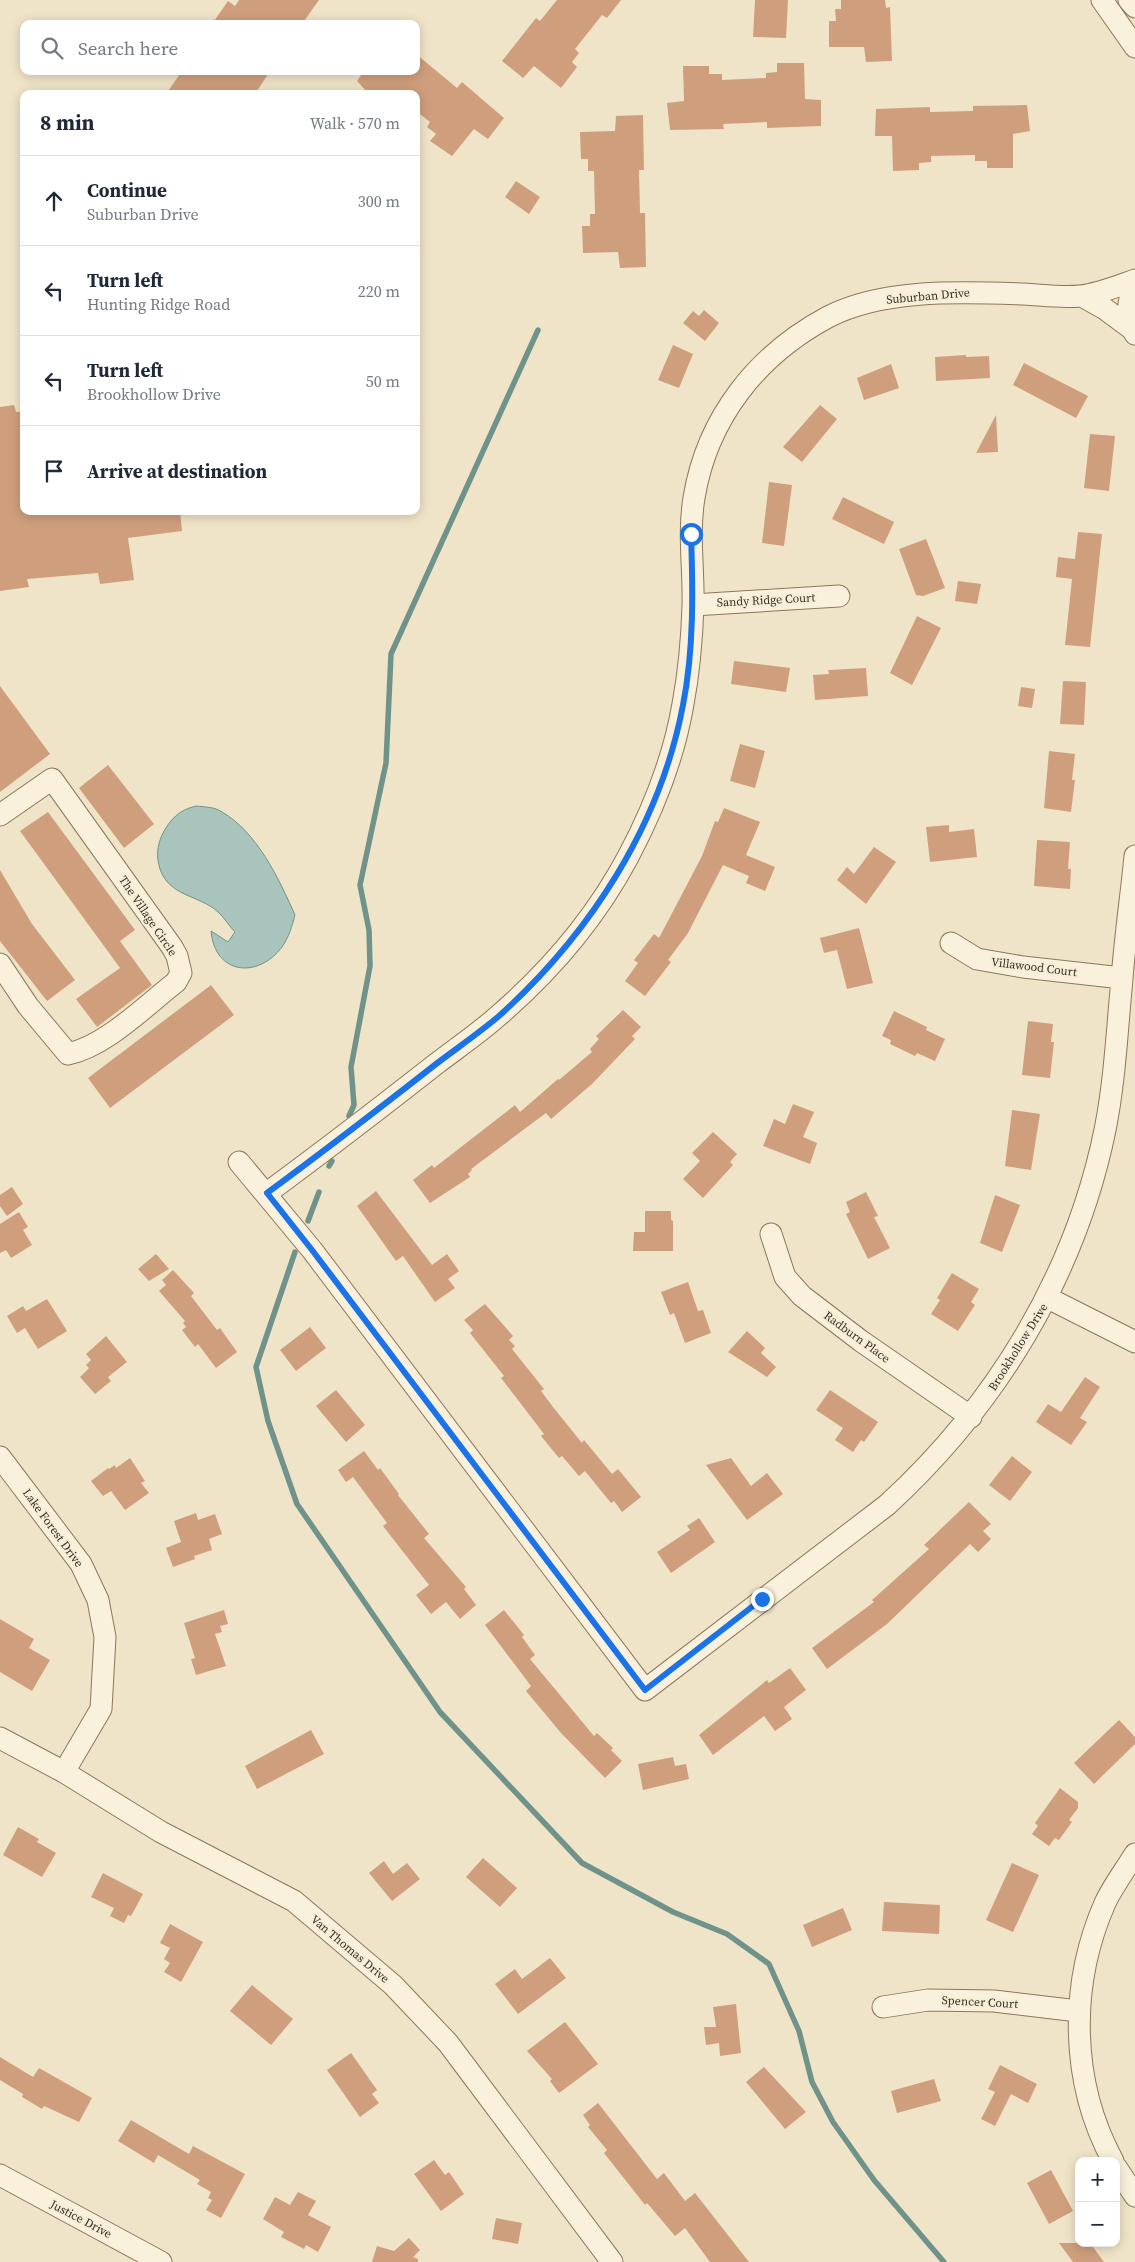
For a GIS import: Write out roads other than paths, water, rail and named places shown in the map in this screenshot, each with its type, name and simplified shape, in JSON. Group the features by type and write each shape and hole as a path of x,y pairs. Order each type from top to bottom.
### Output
{"street":[{"path":"1102,0 1135,47"},
{"path":"1129,0 1135,8"},
{"name":"Suburban Drive","path":"267,1193 389,1102 497,1017 529,987 569,943 600,901 630,852 648,818 663,776 683,705 693,605 691,534 694,500 702,462 728,406 766,359 793,338 830,316 855,305 896,297 986,292 1082,296 1135,280"},
{"name":"Suburban Drive","path":"1132,327 1128,306 1135,285"},
{"name":"Suburban Drive","path":"1082,296 1132,327"},
{"name":"Sandy Ridge Court","path":"693,605 839,596"},
{"name":"The Village Circle","path":"0,815 52,779 172,947 177,956 181,974 176,982 114,1031 90,1047 68,1054 28,1006 0,964"},
{"name":"Brookhollow Drive","path":"267,1193 645,1690 887,1505 914,1481 971,1417 994,1387 1048,1298 1082,1210 1105,1130 1116,1064 1122,978 1135,856"},
{"name":"Villawood Court","path":"951,942 977,959 1023,967 1122,978"},
{"path":"239,1162 267,1193"},
{"name":"Radburn Place","path":"771,1234 785,1277 802,1296 861,1341 971,1417"},
{"path":"1048,1298 1135,1342"},
{"name":"Lake Forest Drive","path":"0,1457 81,1564 98,1600 105,1637 101,1709 64,1772"},
{"name":"Van Thomas Drive","path":"0,1738 64,1772 161,1832 294,1901 393,1985 448,2043 612,2262"},
{"path":"1111,2157 1100,2136 1083,2079 1078,2011 1093,1935 1106,1902 1135,1854"},
{"name":"Spencer Court","path":"883,2007 928,2000 994,2001 1078,2011"},
{"path":"1120,2173 1135,2196"},
{"name":"Justice Drive","path":"0,2175 161,2262"}],"water":[{"path":"196,806 219,810 246,831 266,858 295,915 282,947 261,964 250,968 239,968 229,964 220,957 214,946 211,931 228,942 235,932 217,911 170,885 160,869 158,848 165,829 180,813"}],"waterway":[{"path":"349,1116 354,1105 351,1067 370,966 369,930 360,885 386,763 391,654 538,330"},
{"path":"329,1166 332,1161"},
{"path":"308,1221 319,1192"},
{"path":"295,1252 256,1367 268,1421 297,1504 440,1712 582,1863 673,1912 727,1934 769,1964 799,2031 812,2082 833,2122 874,2180 944,2262"}]}
